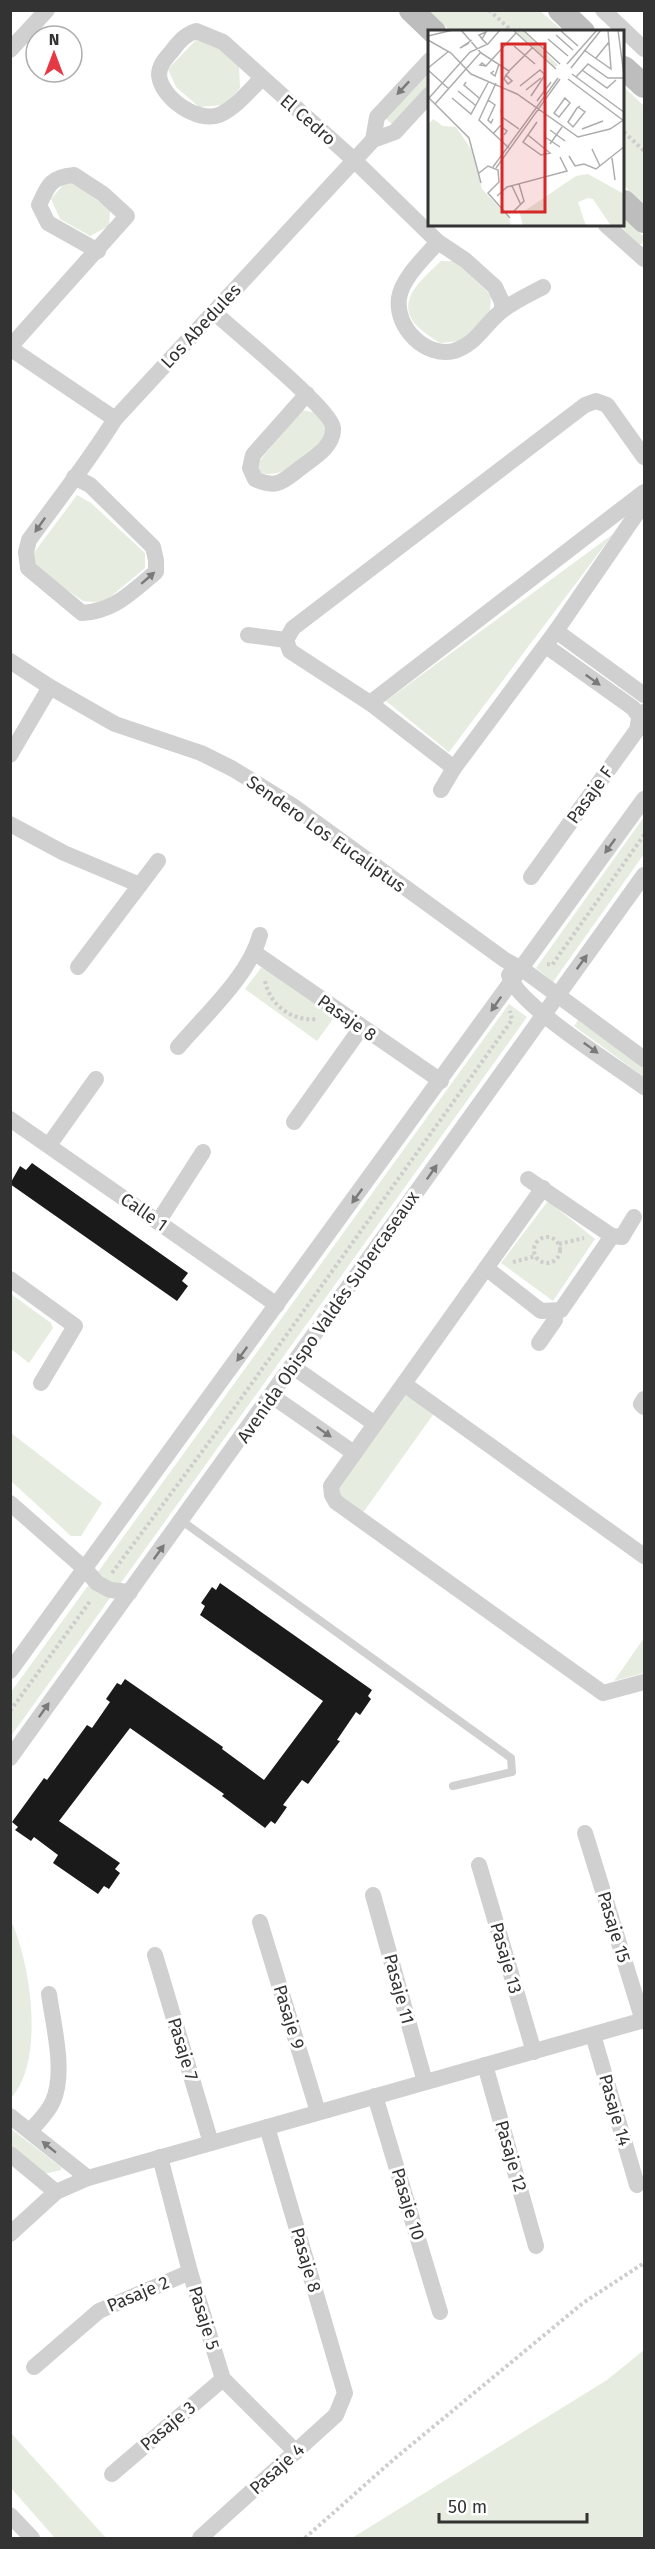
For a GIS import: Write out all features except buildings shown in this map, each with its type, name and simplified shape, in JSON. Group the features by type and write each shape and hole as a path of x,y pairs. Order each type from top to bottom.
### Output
{"street":[{"path":"10,50 47,10"},
{"path":"411,10 432,30"},
{"path":"560,10 581,30"},
{"path":"603,10 625,30"},
{"path":"625,30 645,49"},
{"name":"El Cedro","path":"261,79 229,109 217,116 203,116 188,110 174,100 161,86 159,73 162,63 185,34 196,31 224,42 261,79 354,160 438,242"},
{"name":"Los Abedules","path":"373,140 377,117 428,62"},
{"path":"625,69 645,86"},
{"name":"Los Abedules","path":"74,477 115,419 354,160 373,140 395,132 428,96"},
{"path":"98,250 48,223 39,205 47,188 59,176 74,175 104,194 127,216 98,250 10,347 115,419"},
{"path":"625,203 645,221"},
{"path":"607,226 644,258"},
{"path":"502,310 502,302 495,287 465,260 438,242 409,277 399,298 400,310 408,331 423,346 435,352 453,351 467,346 478,337 502,310 543,287"},
{"path":"214,313 307,394 331,420 333,428 331,440 324,450 280,483 268,485 255,479 250,468 253,455 307,394"},
{"path":"285,640 293,628 585,405 596,401 607,405 645,457"},
{"path":"74,477 90,485 153,547 156,560 156,573 114,606 98,612 82,613 28,568 26,552 29,540 74,477"},
{"path":"370,703 645,492"},
{"path":"441,790 454,768 546,646 645,503"},
{"path":"556,631 645,695"},
{"path":"248,635 285,640"},
{"path":"285,640 290,651 370,703 454,768"},
{"path":"546,646 633,708 643,718"},
{"name":"Sendero Los Eucaliptus","path":"10,661 115,724 201,753 233,769 293,806 645,1059"},
{"path":"10,755 50,687"},
{"name":"Pasaje F","path":"531,877 637,730 643,718"},
{"path":"10,1671 441,1081 513,986 645,799"},
{"path":"11,828 140,885"},
{"path":"78,967 158,861"},
{"name":"Avenida Obispo Valdés Subercaseaux","path":"10,1758 293,1367 544,1014 644,879"},
{"path":"178,1047 259,956 260,935"},
{"name":"Pasaje 8","path":"259,956 441,1081"},
{"path":"505,960 513,986 544,1014 645,1087"},
{"path":"294,1122 361,1028"},
{"path":"49,1145 96,1079"},
{"name":"Calle 1","path":"10,1119 277,1305"},
{"path":"158,1222 203,1152"},
{"path":"528,1179 612,1236 622,1237 634,1217"},
{"path":"543,1188 331,1486 332,1495 336,1502 603,1692 645,1682"},
{"path":"486,1268 541,1311 561,1310 612,1236"},
{"path":"10,1279 75,1326 41,1383"},
{"path":"539,1343 555,1320 554,1311"},
{"path":"293,1367 375,1424"},
{"path":"404,1384 645,1556"},
{"path":"272,1396 354,1453"},
{"path":"645,1399 641,1404 645,1407"},
{"path":"10,1503 106,1589 130,1592"},
{"name":"Pasaje 15","path":"585,1833 644,2021"},
{"name":"Pasaje 13","path":"479,1865 534,2052"},
{"name":"Pasaje 11","path":"373,1895 425,2082"},
{"name":"Pasaje 9","path":"260,1922 318,2112"},
{"name":"Pasaje 7","path":"155,1955 212,2142"},
{"path":"30,2131 47,2112 54,2099 58,2057 49,1994"},
{"path":"10,2234 56,2192 88,2178 644,2021"},
{"name":"Pasaje 14","path":"593,2035 637,2184"},
{"name":"Pasaje 12","path":"485,2065 536,2246"},
{"name":"Pasaje 10","path":"375,2096 440,2312"},
{"path":"10,2116 88,2178"},
{"name":"Pasaje 8","path":"267,2127 345,2393"},
{"path":"10,2154 56,2192"},
{"name":"Pasaje 5","path":"160,2157 190,2272 224,2379 296,2452"},
{"name":"Pasaje 2","path":"34,2367 99,2311 190,2272"},
{"name":"Pasaje 3","path":"112,2474 224,2379"},
{"name":"Pasaje 4","path":"200,2538 336,2415 345,2393"},
{"path":"10,2515 32,2538"}],"lane":[{"path":"182,1521 511,1758 512,1772 453,1786"}],"path":[{"path":"489,10 511,30"},
{"path":"625,133 645,151"},
{"path":"524,970 534,962 552,965 645,835"},
{"path":"259,956 267,991 272,1001 283,1010 297,1018 311,1020 324,1019 339,1012"},
{"path":"10,1711 93,1598 102,1594 106,1589 109,1576 226,1418 512,1020 507,1000 513,986"},
{"path":"543,1238 552,1238 560,1247 559,1255 550,1262 538,1259 535,1251 536,1243 543,1238"},
{"path":"10,2022 10,2048"},
{"path":"305,2538 393,2460 583,2303 645,2263"}],"shaded area":[{"path":"427,11 540,11 562,30 450,30"},
{"path":"196,40 214,44 239,66 240,88 224,105 199,107 176,87 168,69"},
{"path":"428,71 428,88 392,124 385,118"},
{"path":"625,88 644,106 644,205 625,187"},
{"path":"73,182 110,210 109,226 90,236 60,219 51,199 63,185"},
{"path":"625,218 644,237 642,244 639,244 620,226 625,226"},
{"path":"441,261 454,261 491,295 490,313 460,341 440,343 419,328 410,316 408,307 414,290"},
{"path":"302,410 317,413 327,423 324,441 285,470 268,474 259,472 257,464"},
{"path":"77,495 91,503 145,553 145,568 103,603 83,601 35,568 33,554"},
{"path":"613,534 449,752 386,701"},
{"path":"644,817 644,854 553,982 536,968"},
{"path":"264,964 335,1016 317,1041 245,989"},
{"path":"509,1004 527,1017 11,1736 11,1692"},
{"path":"578,1020 644,1068 644,1077 574,1026"},
{"path":"548,1201 595,1239 553,1301 501,1263"},
{"path":"11,1294 51,1323 53,1328 29,1363 11,1349"},
{"path":"407,1394 435,1412 362,1514 340,1498 338,1484 400,1397"},
{"path":"11,1433 102,1503 81,1536 71,1536 11,1481"},
{"path":"644,1638 644,1673 614,1681"},
{"path":"11,1921 18,1939 29,1986 31,2037 22,2082 11,2098"},
{"path":"10,2128 61,2167 61,2170 44,2174 11,2145"},
{"path":"644,2350 644,2538 352,2538 607,2380"},
{"path":"10,2433 106,2538 55,2538 11,2488"}]}
